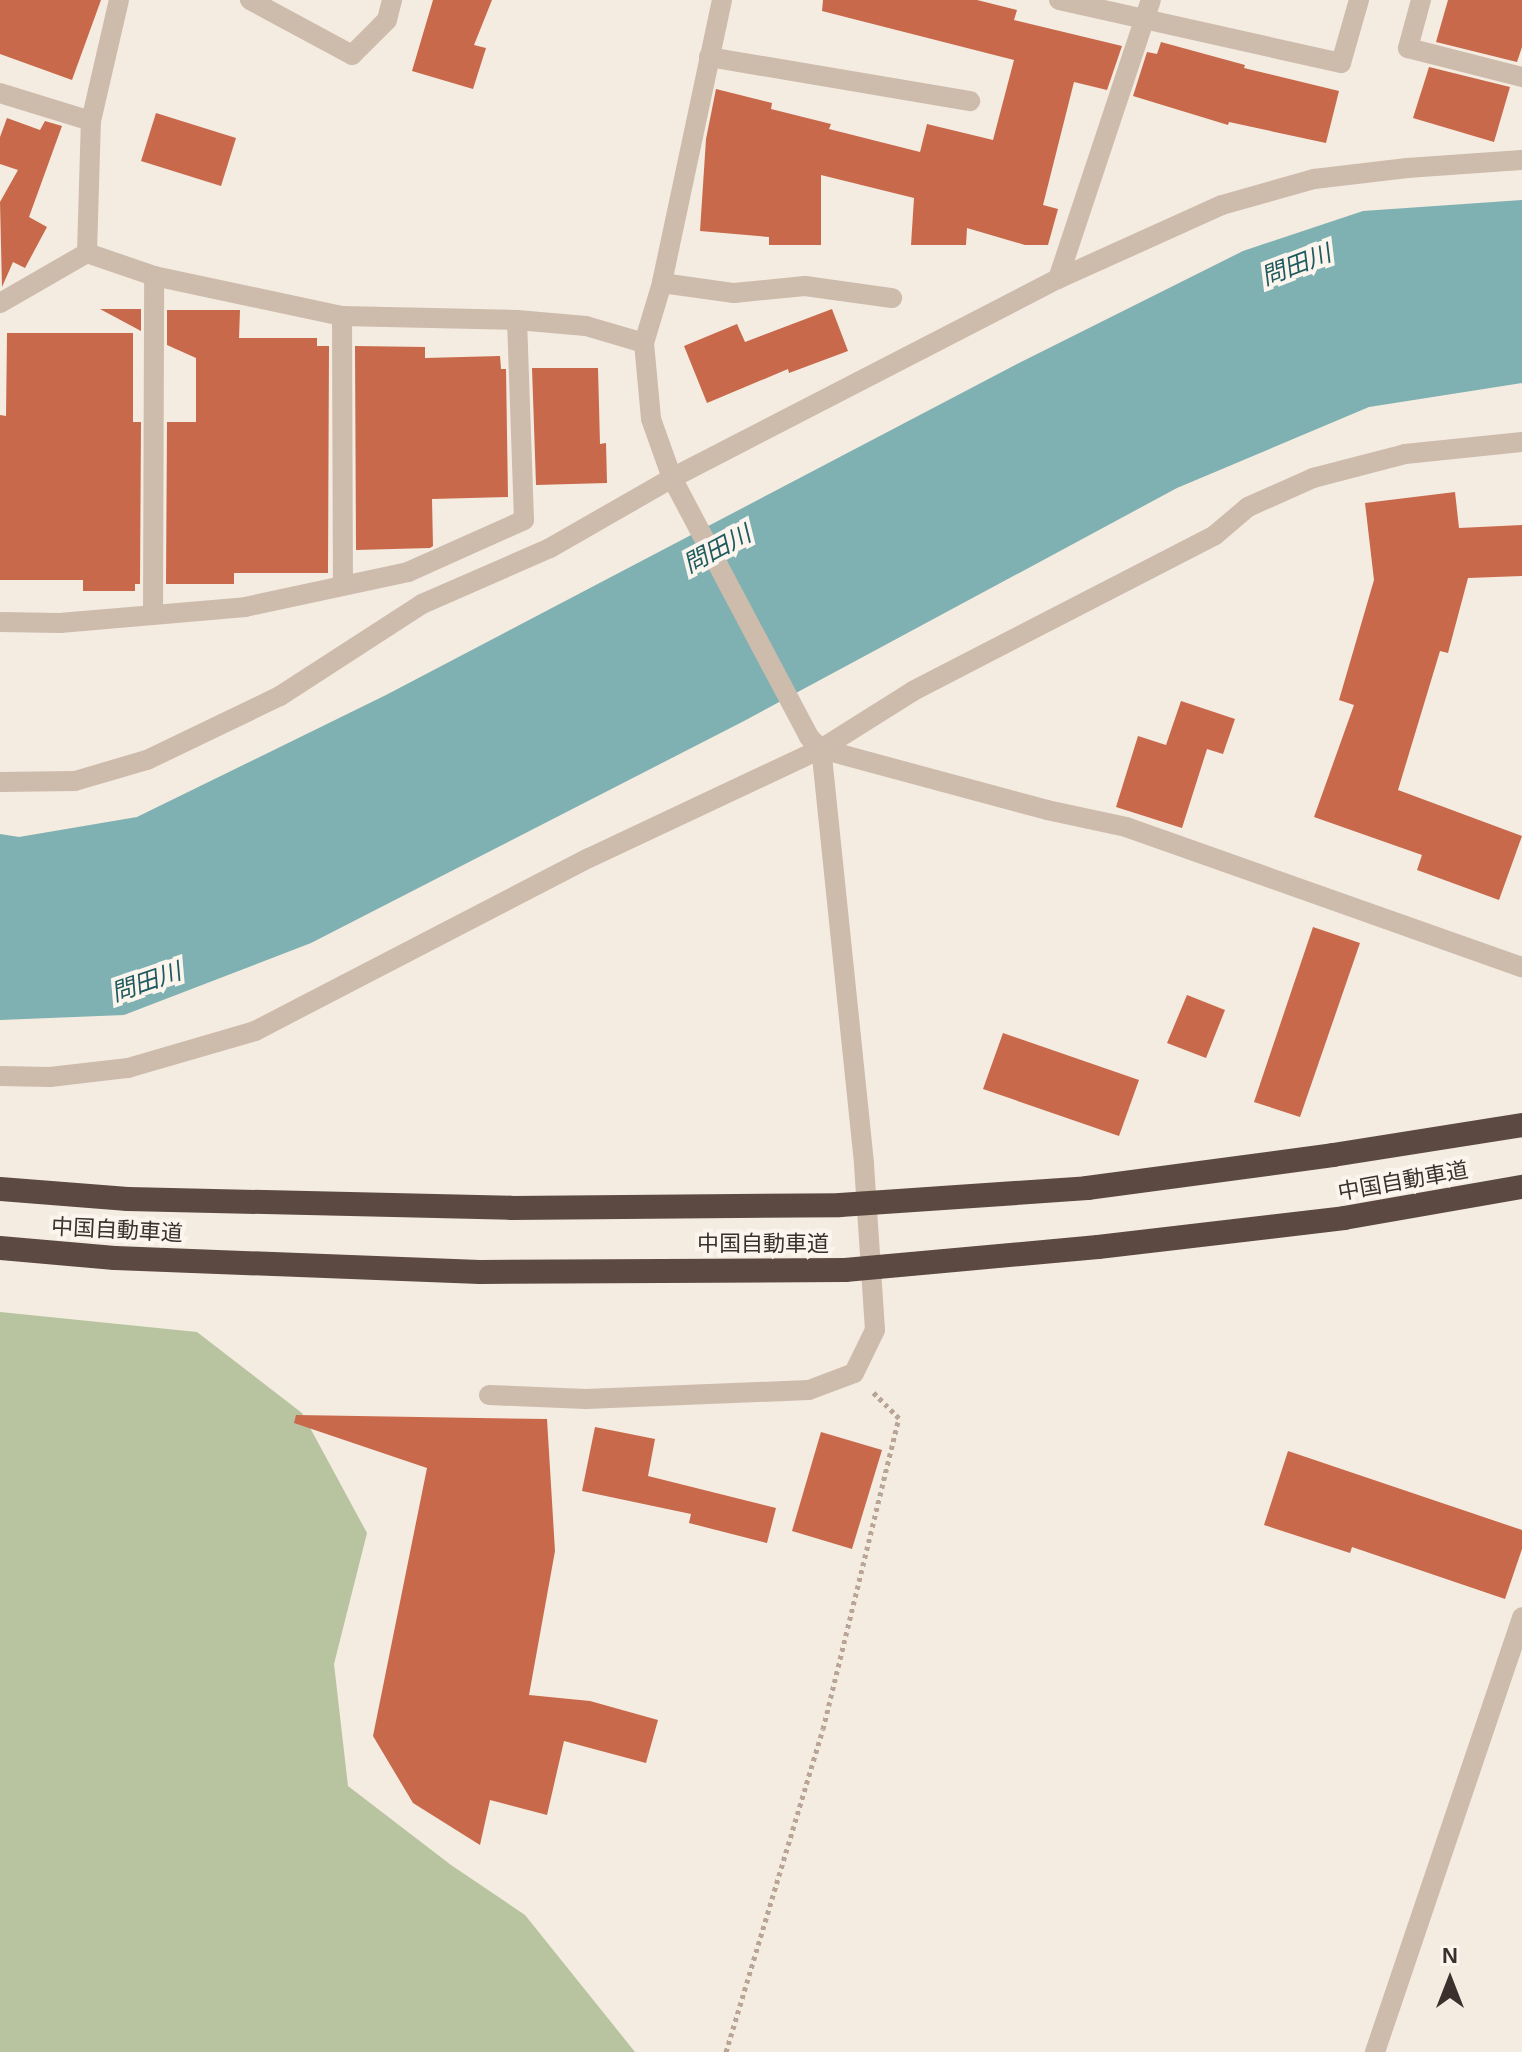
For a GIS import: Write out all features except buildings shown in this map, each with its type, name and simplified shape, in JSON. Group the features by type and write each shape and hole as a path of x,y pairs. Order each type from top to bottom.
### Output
{"highway":[{"name":"中国自動車道","path":"0,1189 128,1199 495,1208 840,1205 1087,1188 1333,1155 1522,1125"},
{"name":"中国自動車道","path":"0,1248 115,1258 480,1272 845,1270 1098,1247 1344,1218 1522,1187"}],"street":[{"path":"87,253 91,121 119,0"},
{"path":"255,1 352,55 387,20 392,0"},
{"path":"489,1395 586,1399 809,1390 854,1373 875,1330 864,1163 815,743 676,487 651,419 644,343 662,283 722,0"},
{"path":"1059,0 1341,63 1359,0"},
{"path":"1058,279 1151,0"},
{"path":"1421,0 1408,48 1522,77"},
{"path":"709,57 970,101"},
{"path":"0,93 91,121"},
{"path":"0,782 75,781 147,760 280,696 422,604 550,548 676,487 1058,279 1222,205 1314,179 1407,168 1522,160"},
{"path":"0,303 87,253 154,276 342,316 517,320 586,326 644,343"},
{"path":"153,615 154,276"},
{"path":"662,283 734,293 805,286 892,298"},
{"path":"342,316 343,584"},
{"path":"0,622 60,623 245,607 408,572 524,520 517,320"},
{"path":"0,1076 50,1077 128,1068 255,1031 1215,535 1248,507 1313,478 1405,454 1522,442"},
{"path":"815,743 1047,810 1126,827 1522,967"},
{"path":"1375,2052 1521,1622"}],"path":[{"path":"726,2052 823,1729 899,1418 854,1373"}],"green space":[{"path":"0,1312 197,1332 302,1413 367,1533 334,1664 348,1786 451,1865 525,1915 635,2052 0,2052"}],"water":[{"name":"問田川","path":"1522,200 1522,383 1369,407 1177,488 744,721 311,943 124,1015 0,1020 0,834 19,837 137,817 386,695 1021,362 1243,251 1363,211"}]}
